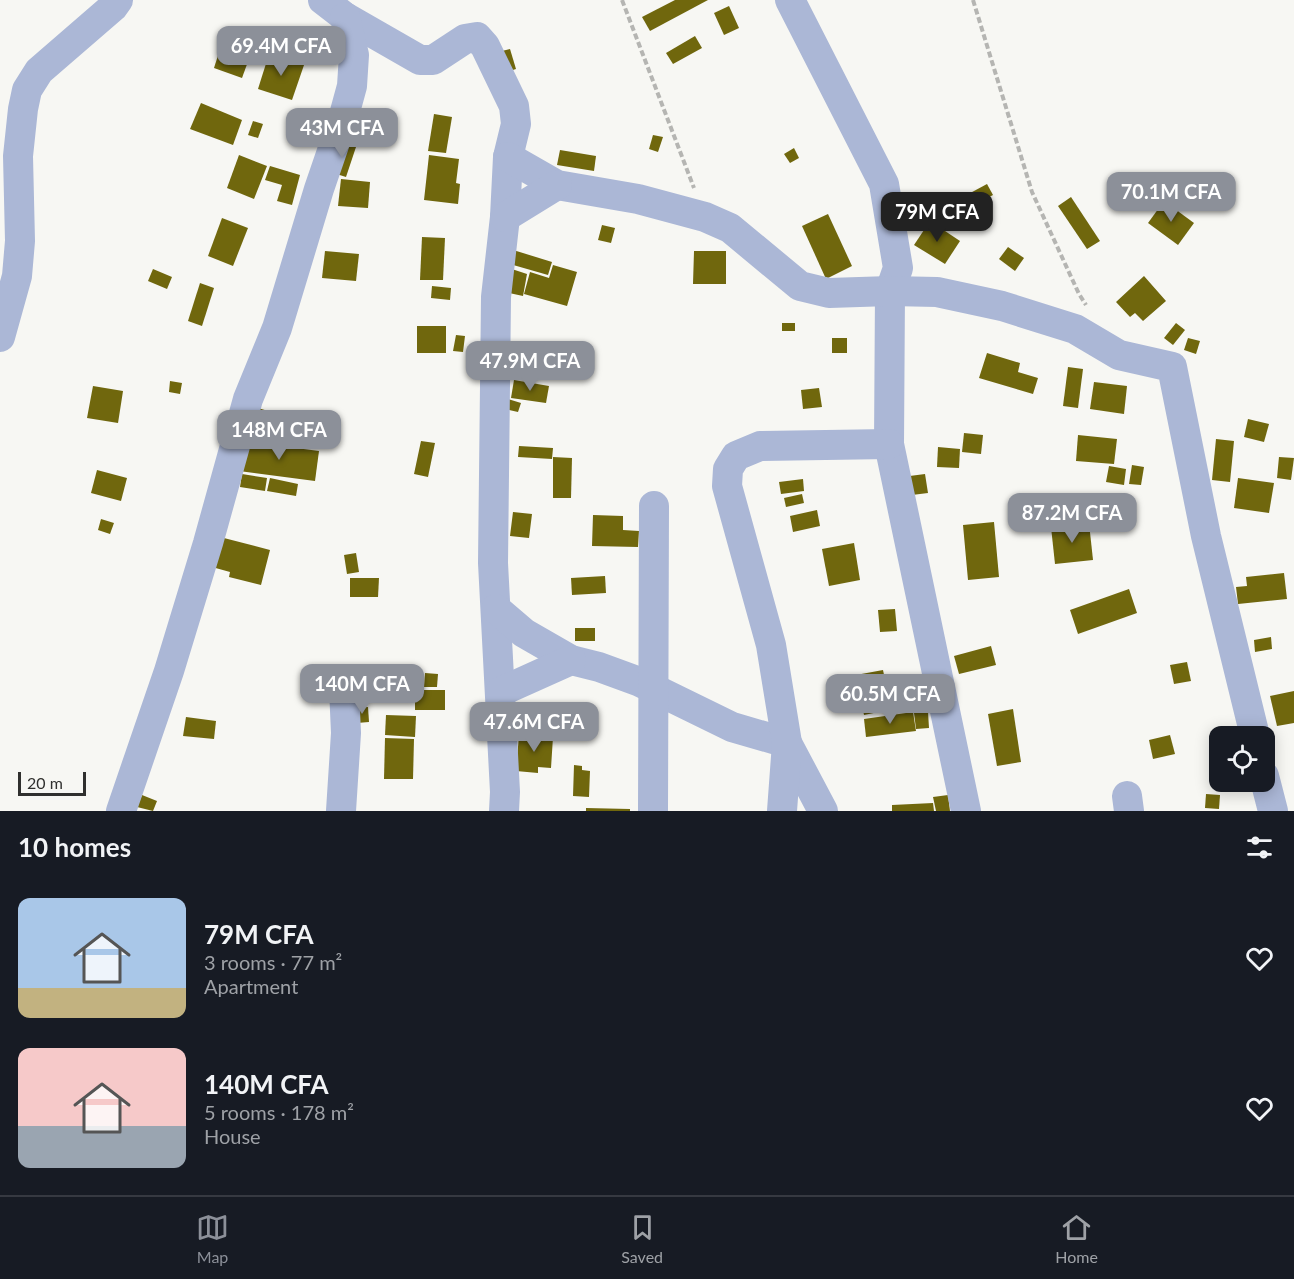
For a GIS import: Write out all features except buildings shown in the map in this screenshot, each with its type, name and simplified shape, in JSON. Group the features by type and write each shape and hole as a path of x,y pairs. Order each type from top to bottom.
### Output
{"street":[{"path":"0,336 17,276 20,241 18,156 27,90 39,71 113,7 118,0"},
{"path":"790,0 884,184 898,268 890,291 889,444 966,811"},
{"path":"334,9 420,60 433,60 465,39 477,38 485,46 514,106 516,124 508,157 505,218 496,297 493,562 505,792 504,811"},
{"path":"121,811 179,639 248,399 277,328 352,86 354,55 334,9"},
{"path":"508,157 557,185 638,199 705,217 730,228 800,286 829,293 937,292 1002,306 1075,329 1119,355 1172,367 1206,536 1253,726"},
{"path":"505,218 557,185"},
{"path":"782,811 787,743 771,645 727,486 728,469 736,456 760,446 889,444"},
{"path":"653,811 654,506"},
{"path":"495,609 524,633 571,660 598,667 654,690 732,727 787,743 823,811"},
{"path":"500,692 571,660"},
{"path":"341,811 346,734 344,688"},
{"path":"1268,792 1273,811"}],"path":[{"path":"622,0 705,217"},
{"path":"973,0 1032,192 1079,294 1090,311"}]}
